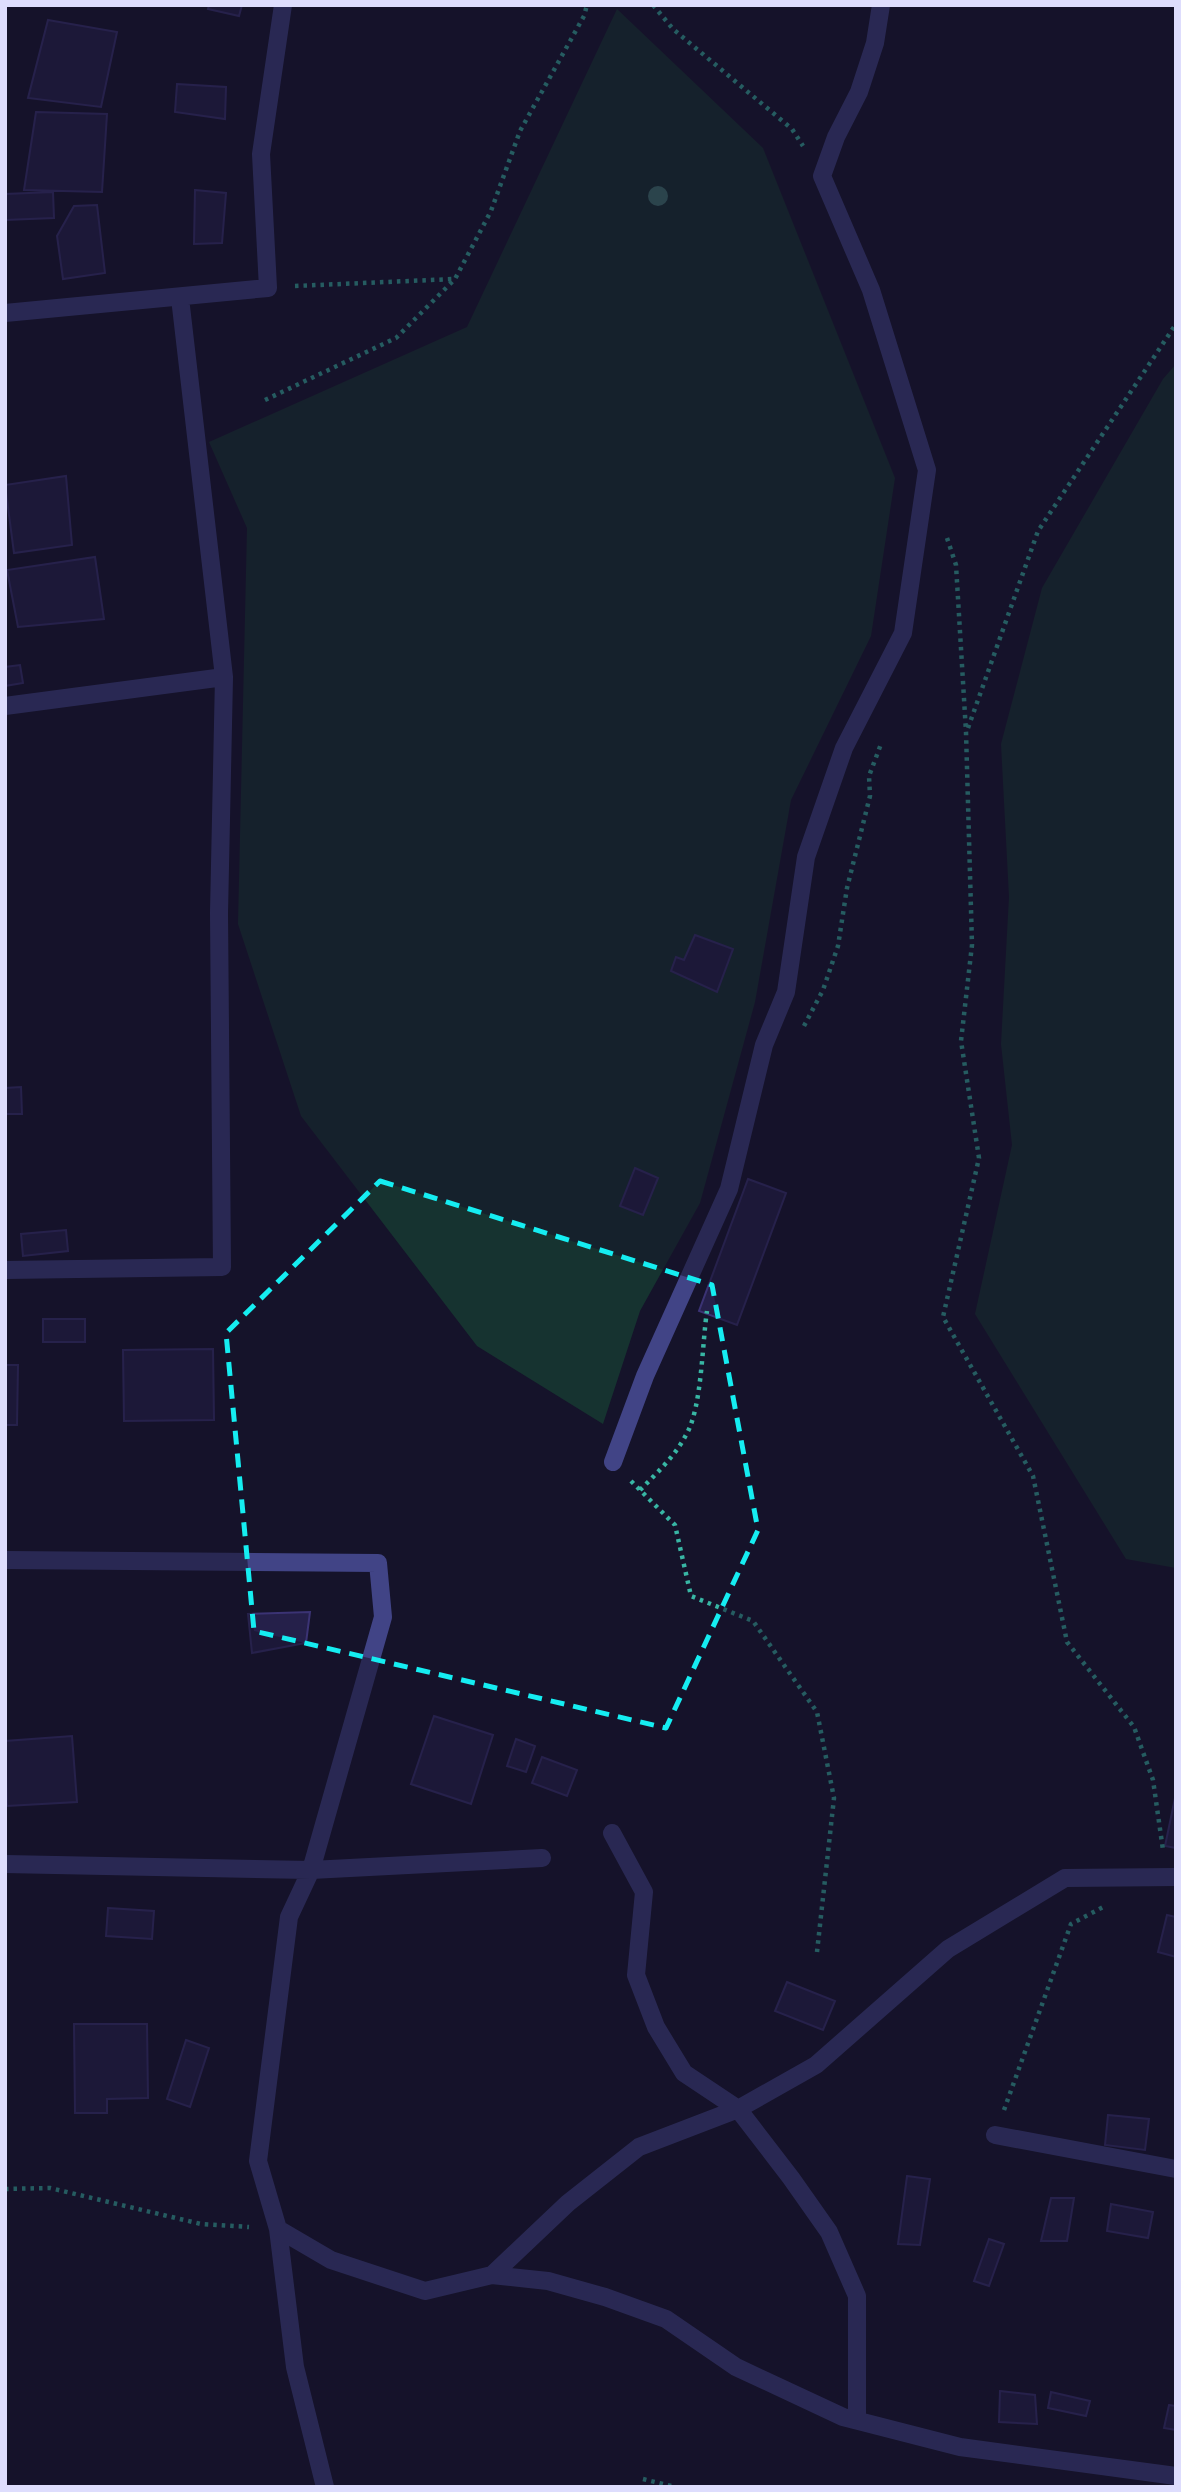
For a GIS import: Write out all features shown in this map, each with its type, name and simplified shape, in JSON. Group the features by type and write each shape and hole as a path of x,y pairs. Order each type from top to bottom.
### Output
{"street":[{"path":"5,313 268,288 261,154 283,5"},
{"path":"613,1462 645,1376 729,1189 764,1045 786,992 807,857 844,748 903,633 927,470 871,290 822,176 836,137 859,92 875,43 881,5"},
{"path":"5,1270 222,1267 219,913 224,677 180,298"},
{"path":"5,706 224,677"},
{"path":"5,1560 378,1563 383,1617 311,1870 289,1917 258,2161 278,2229 295,2367 325,2487"},
{"path":"612,1833 644,1892 636,1975 656,2027 684,2073 738,2109 830,2232 857,2295 856,2420"},
{"path":"5,1864 311,1870 542,1858"},
{"path":"492,2275 568,2203 639,2147 738,2109 817,2065 948,1948 1065,1878 1170,1876"},
{"path":"995,2135 1176,2169"},
{"path":"278,2229 331,2260 425,2291 492,2275 548,2281 666,2319 736,2367 843,2417 960,2447 1176,2476"}],"path":[{"path":"265,400 396,338 455,279 491,211 520,131 584,16 587,5"},
{"path":"653,5 673,29 792,129 822,176"},
{"path":"268,288 455,279"},
{"path":"966,733 1038,531 1176,324"},
{"path":"945,531 956,565 966,733 972,945 961,1041 979,1158 943,1317 1033,1476 1067,1642 1133,1727 1153,1780 1170,1876"},
{"path":"613,1462 675,1525 691,1596 753,1621 817,1712 834,1798 817,1952"},
{"path":"995,2135 1071,1924 1118,1900"},
{"path":"5,2189 50,2188 201,2224 278,2229"},
{"path":"643,2479 675,2487"}],"highlighted area":[{"path":"380,1181 712,1285 758,1530 666,1728 254,1631 226,1333"}],"green space":[{"path":"617,9 763,148 895,478 871,636 791,800 755,1002 700,1203 640,1311 603,1424 477,1346 301,1116 238,924 247,528 209,442 467,327"},
{"path":"1176,364 1176,1568 1126,1559 975,1314 1012,1145 1001,1044 1009,897 1001,744 1042,588 1163,379"}],"building":[{"path":"209,5 242,5 239,16 208,9"},
{"path":"48,20 117,32 101,107 28,98"},
{"path":"177,84 226,87 225,119 175,112"},
{"path":"36,112 107,114 102,192 24,190"},
{"path":"195,190 226,193 222,243 194,244"},
{"path":"53,192 54,218 5,220 5,194"},
{"path":"97,205 105,273 63,279 57,236 74,206"},
{"path":"66,476 72,545 14,553 5,485"},
{"path":"95,557 104,619 18,627 7,570"},
{"path":"20,665 23,683 5,686 5,667"},
{"path":"695,935 733,949 717,992 671,971 676,957 684,960"},
{"path":"21,1087 22,1114 5,1114 5,1088"},
{"path":"635,1168 658,1178 643,1215 620,1206"},
{"path":"748,1179 786,1193 737,1325 699,1311"},
{"path":"66,1230 68,1251 23,1256 21,1234"},
{"path":"43,1319 85,1319 85,1342 43,1342"},
{"path":"213,1349 214,1420 124,1421 123,1350"},
{"path":"5,1365 18,1365 17,1425 5,1425"},
{"path":"310,1612 306,1643 252,1653 248,1614"},
{"path":"434,1716 493,1735 471,1804 411,1784"},
{"path":"72,1736 77,1802 7,1806 5,1741"},
{"path":"516,1739 535,1746 526,1772 507,1766"},
{"path":"542,1757 577,1770 567,1796 532,1783"},
{"path":"1176,1798 1176,1848 1165,1846"},
{"path":"108,1908 154,1911 152,1939 106,1936"},
{"path":"1167,1915 1176,1917 1176,1957 1158,1952"},
{"path":"787,1982 835,2001 823,2030 775,2011"},
{"path":"74,2024 147,2024 148,2098 107,2099 107,2113 75,2113"},
{"path":"186,2040 209,2048 190,2107 167,2099"},
{"path":"1108,2115 1149,2119 1145,2150 1105,2145"},
{"path":"907,2176 930,2179 920,2245 898,2244"},
{"path":"1051,2198 1074,2198 1067,2241 1041,2241"},
{"path":"1111,2204 1153,2212 1148,2238 1107,2231"},
{"path":"989,2239 1004,2244 989,2286 974,2281"},
{"path":"1000,2391 1035,2395 1037,2424 999,2422"},
{"path":"1051,2392 1090,2401 1086,2416 1048,2408"},
{"path":"1169,2405 1176,2406 1176,2430 1164,2428"}]}
